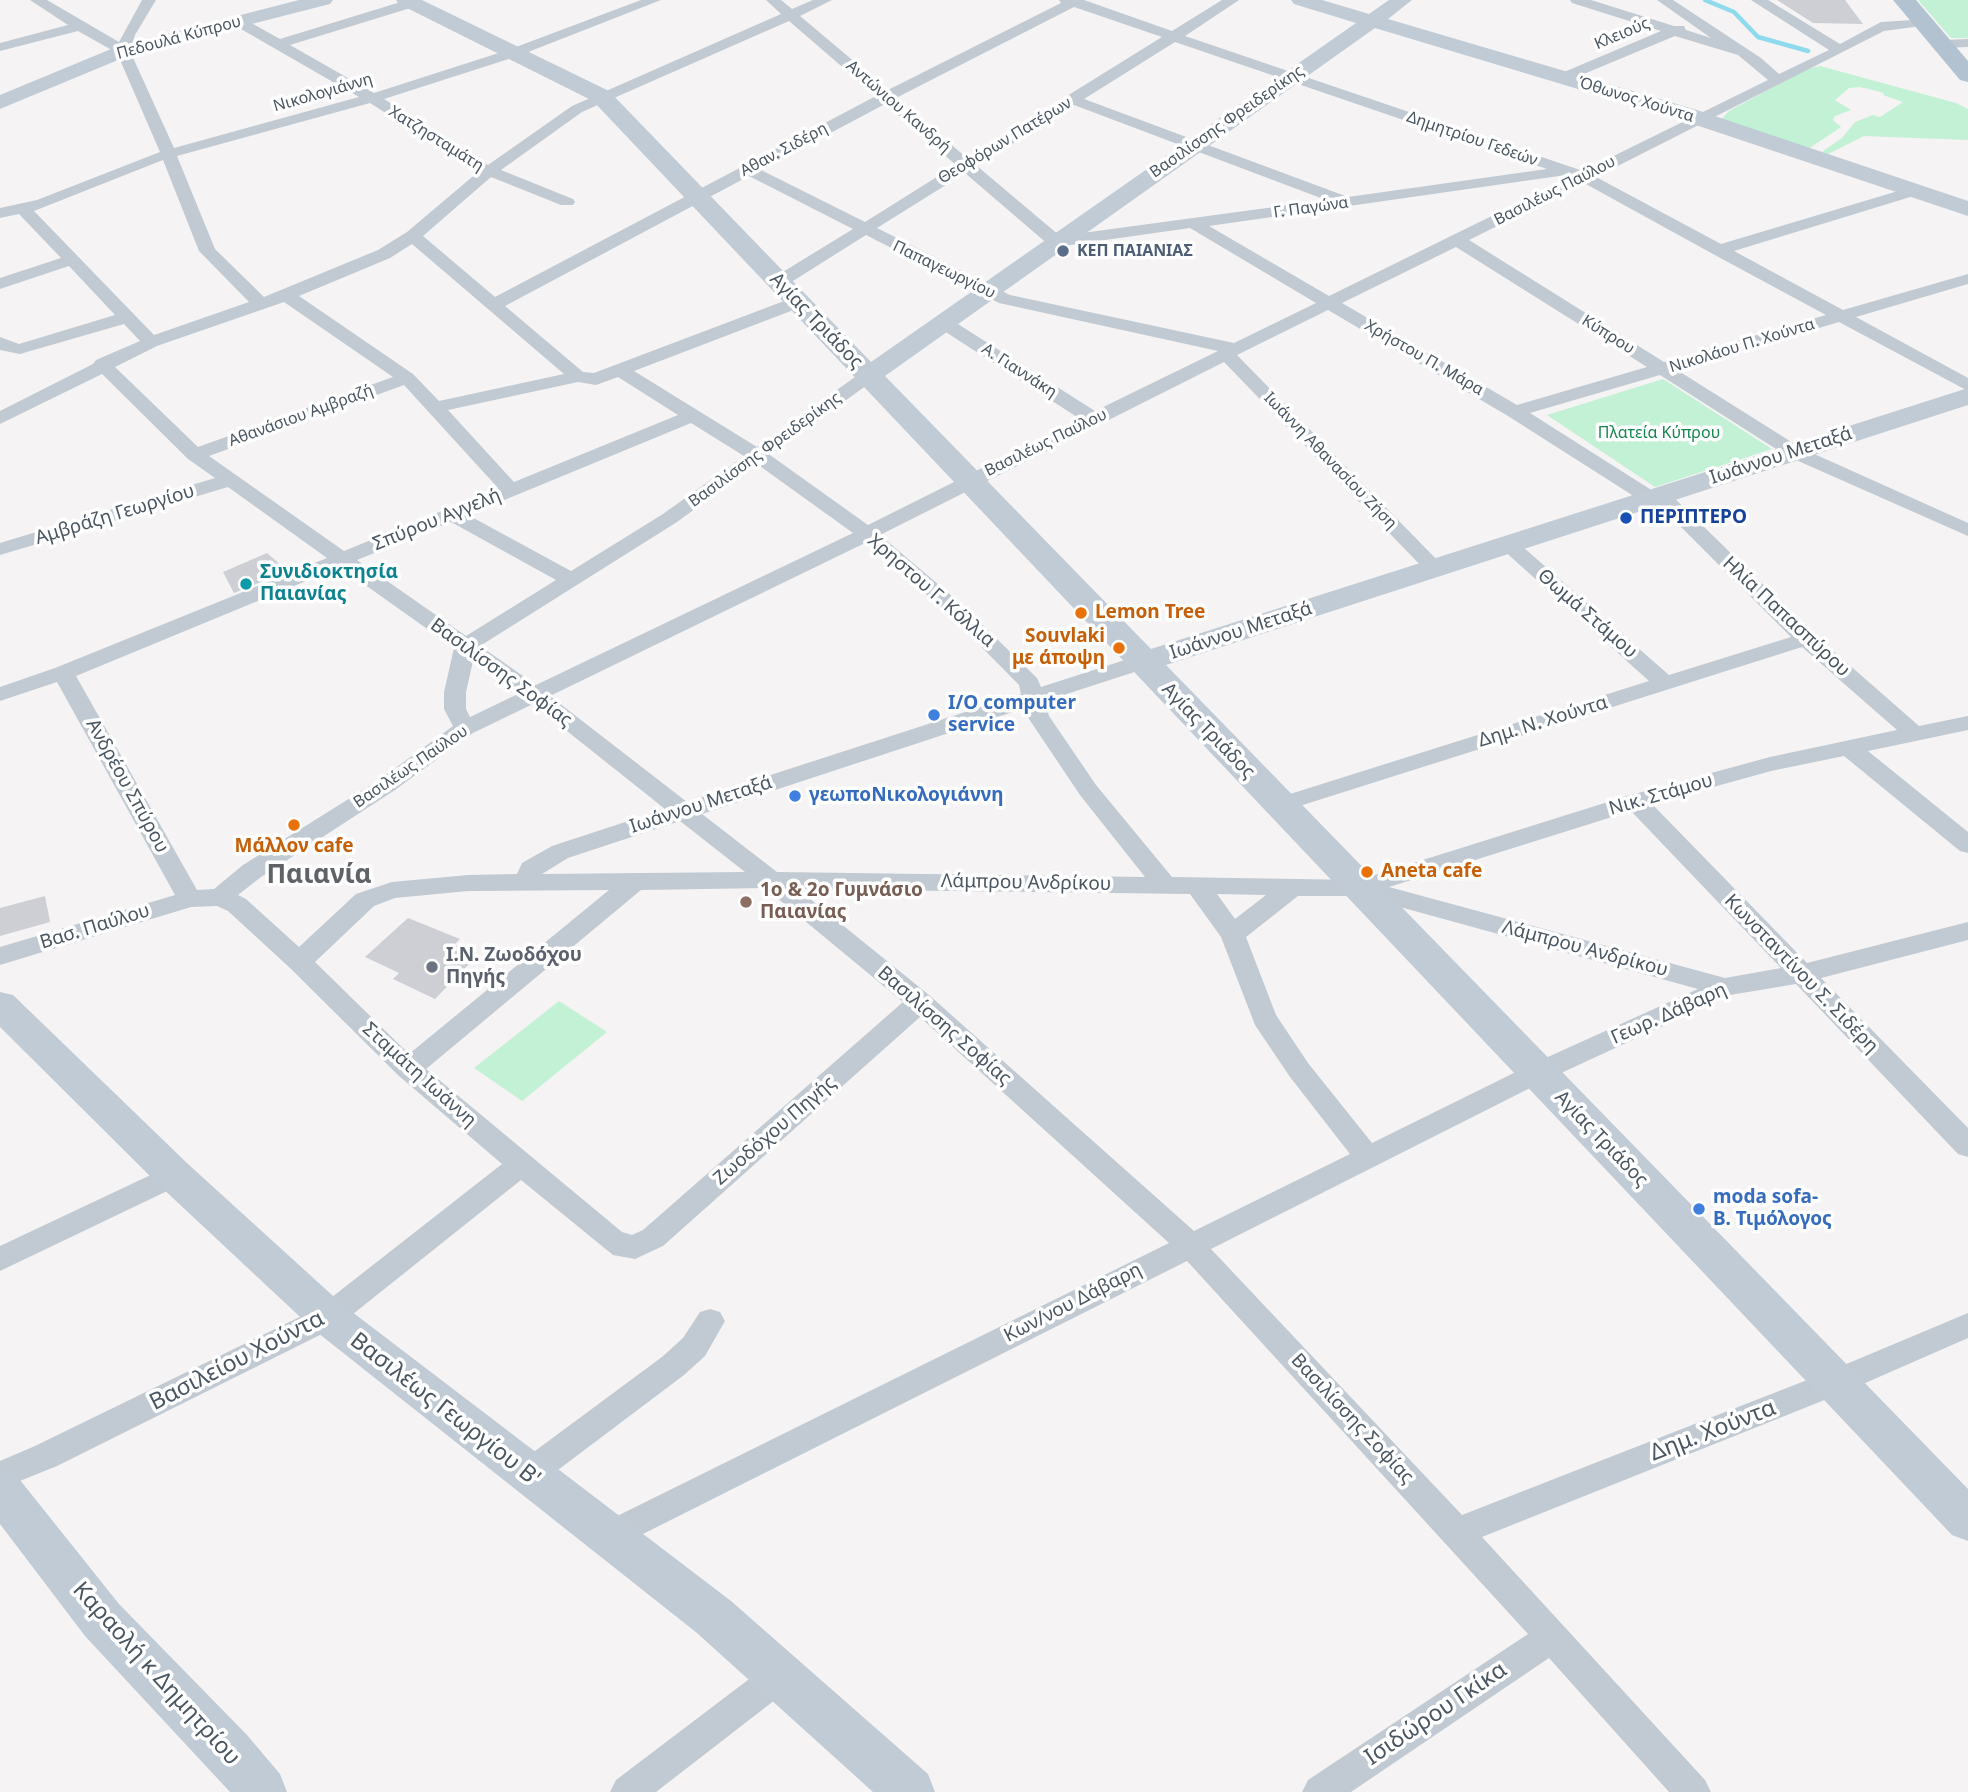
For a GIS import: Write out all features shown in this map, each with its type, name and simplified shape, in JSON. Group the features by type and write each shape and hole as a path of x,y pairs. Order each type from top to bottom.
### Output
{"main road":[{"path":"1904,0 1968,75"}],"street":[{"path":"37,0 123,51 169,155 207,251 261,304"},
{"path":"123,51 128,34 149,0"},
{"name":"Πεδουλά Κύπρου","path":"0,103 123,51 323,0"},
{"name":"Αντώνιου Κανδρή","path":"773,0 1056,242"},
{"path":"0,418 102,364 151,342 286,295 384,254 413,236 527,142 601,96 825,0"},
{"name":"Θεοφόρων Πατέρων","path":"779,282 1232,0"},
{"name":"Όθωνος Χούντα","path":"1301,0 1702,119 1968,209"},
{"name":"Βασιλίσσης Φρειδερίκης","path":"465,646 670,518 1056,242 1402,0"},
{"path":"1577,0 1742,52"},
{"path":"1664,0 1772,73 1777,80"},
{"path":"1758,0 1840,50"},
{"name":"Δημητρίου Γεδεών","path":"1072,1 1173,38 1575,174 1968,385"},
{"name":"Αθαν. Σιδέρη","path":"494,305 696,196 1072,1"},
{"path":"277,46 409,2"},
{"name":"Αγίας Τριάδος","path":"409,2 601,96 1968,1520"},
{"name":"Νικολογιάννη","path":"0,213 24,210 123,169 372,98 513,53 641,2"},
{"name":"Χατζησταμάτη","path":"239,22 372,98 489,172 567,202"},
{"name":"Κλειούς","path":"1562,78 1696,22"},
{"name":"Βασιλέως Παύλου","path":"220,897 252,871 387,785 465,729 867,534 1457,240 1575,174 1702,119 1886,25 1924,22"},
{"path":"0,47 83,25"},
{"path":"1942,44 1968,43"},
{"path":"1074,100 1349,202"},
{"name":"Παπαγεωργίου","path":"748,169 1005,299 1231,351"},
{"name":"Γ. Παγώνα","path":"1056,242 1575,174"},
{"path":"1719,250 1914,191"},
{"path":"24,210 151,342"},
{"name":"Χρήστου Π. Μάρα","path":"1194,224 1655,497"},
{"path":"413,236 578,377"},
{"name":"Κύπρου","path":"1457,240 1794,452 1968,530"},
{"path":"0,284 71,260"},
{"name":"Νικολάου Π. Χούντα","path":"1515,412 1968,279"},
{"path":"286,295 407,378 511,490"},
{"path":"433,408 578,377 590,380 621,371 798,302"},
{"path":"0,342 10,349 20,349 127,317"},
{"name":"Α. Γιαννάκη","path":"944,323 1094,419"},
{"name":"Ιωάννη Αθανασίου Ζήση","path":"1231,351 1434,568"},
{"name":"Βασιλίσσης Σοφίας","path":"102,364 195,455 535,695 771,880 920,1002 1190,1245 1457,1532 1693,1792"},
{"name":"Χρηστου Γ. Κόλλια","path":"621,371 758,456 867,534 978,630 1029,683 1038,716 1088,790 1165,886"},
{"name":"Αθανάσιου Αμβραζή","path":"195,455 407,378"},
{"name":"Ιωάννου Μεταξά","path":"527,882 531,869 560,852 1968,396"},
{"name":"Σπύρου Αγγελή","path":"0,694 63,673 694,415"},
{"name":"Αμβράζη Γεωργίου","path":"0,550 231,480"},
{"name":"Ηλία Παπασπύρου","path":"1655,497 1806,639 1916,735"},
{"path":"452,514 572,580"},
{"name":"Θωμά Στάμου","path":"1508,544 1666,684"},
{"name":"Δημ. Ν. Χούντα","path":"1279,805 1806,639"},
{"path":"465,646 455,692 455,709 465,729"},
{"name":"Ανδρέου Σπύρου","path":"63,673 190,899"},
{"name":"Νικ. Στάμου","path":"1360,888 1634,801 1770,764 1968,723"},
{"path":"1848,747 1968,845"},
{"name":"Κωνσταντίνου Σ. Σιδέρη","path":"1634,801 1968,1146"},
{"path":"408,1069 637,880"},
{"name":"Λάμπρου Ανδρίκου","path":"299,962 365,900 392,890 468,883 771,880 1360,888 1725,987"},
{"path":"1197,886 1233,934 1264,1018 1299,1070 1369,1158"},
{"path":"1233,934 1293,887"},
{"path":"190,899 220,897"},
{"name":"Σταμάτη Ιωάννη","path":"220,897 237,905 408,1069 623,1247"},
{"name":"Βασ. Παύλου","path":"0,956 190,899"},
{"name":"Γεωρ. Δάβαρη","path":"1538,1073 1725,987 1801,974 1968,931"},
{"name":"Ζωοδόχου Πηγής","path":"623,1247 635,1247 653,1238 920,1002"},
{"name":"Βασιλέως Γεωργίου Β'","path":"0,1005 174,1175 328,1317 527,1475 610,1535 714,1617 910,1792"},
{"name":"Κων/νου Δάβαρη","path":"610,1535 1538,1073"},
{"name":"Βασιλείου Χούντα","path":"0,1475 46,1457 328,1317 522,1164"},
{"path":"0,1258 174,1175"},
{"path":"527,1475 673,1366 694,1347 710,1321"},
{"name":"Δημ. Χούντα","path":"1457,1532 1836,1382 1968,1325"},
{"name":"Καραολή κ Δημητρίου","path":"0,1489 102,1620 229,1752 262,1792"},
{"name":"Ισιδώρου Γκίκα","path":"1320,1792 1552,1637"},
{"path":"628,1792 782,1675"}],"green space":[{"path":"1918,0 1968,0 1968,38 1951,38"},
{"path":"1820,66 1956,103 1968,109 1968,140 1864,136 1824,156 1823,151 1842,138 1855,122 1873,115 1880,117 1903,102 1883,95 1884,93 1860,87 1849,88 1835,100 1851,110 1835,116 1833,120 1841,127 1808,149 1721,120 1729,111 1807,69"},
{"name":"Πλατεία Κύπρου","path":"1663,379 1772,449 1655,487 1547,415"},
{"path":"559,1001 607,1032 522,1101 474,1068"}],"building":[{"path":"1777,0 1845,0 1863,24 1813,23"},
{"name":"Συνιδιοκτησία Παιανίας","path":"267,553 288,571 234,593 223,572"},
{"path":"45,896 50,922 0,936 0,908"},
{"name":"Ι.Ν. Ζωοδόχου Πηγής","path":"408,918 460,939 454,945 458,946 454,950 474,959 435,999 393,979 399,973 365,957"}],"waterway":[{"path":"1705,0 1734,12 1758,37 1808,51"}],"place":[{"name":"ΚΕΠ ΠΑΙΑΝΙΑΣ","path":"1063,251"},
{"name":"ΠΕΡΙΠΤΕΡΟ","path":"1626,518"},
{"name":"Συνιδιοκτησία Παιανίας","path":"246,584"},
{"name":"Lemon Tree","path":"1081,613"},
{"name":"Souvlaki με άποψη","path":"1119,648"},
{"name":"I/O computer service","path":"934,715"},
{"name":"γεωποΝικολογιάννη","path":"795,796"},
{"name":"Μάλλον cafe","path":"294,825"},
{"name":"Aneta cafe","path":"1367,872"},
{"name":"1ο & 2ο Γυμνάσιο Παιανίας","path":"746,902"},
{"name":"Ι.Ν. Ζωοδόχου Πηγής","path":"432,967"},
{"name":"moda sofa- Β. Τιμόλογος","path":"1699,1209"}],"district":[{"name":"Παιανία","path":"319,876"}]}
